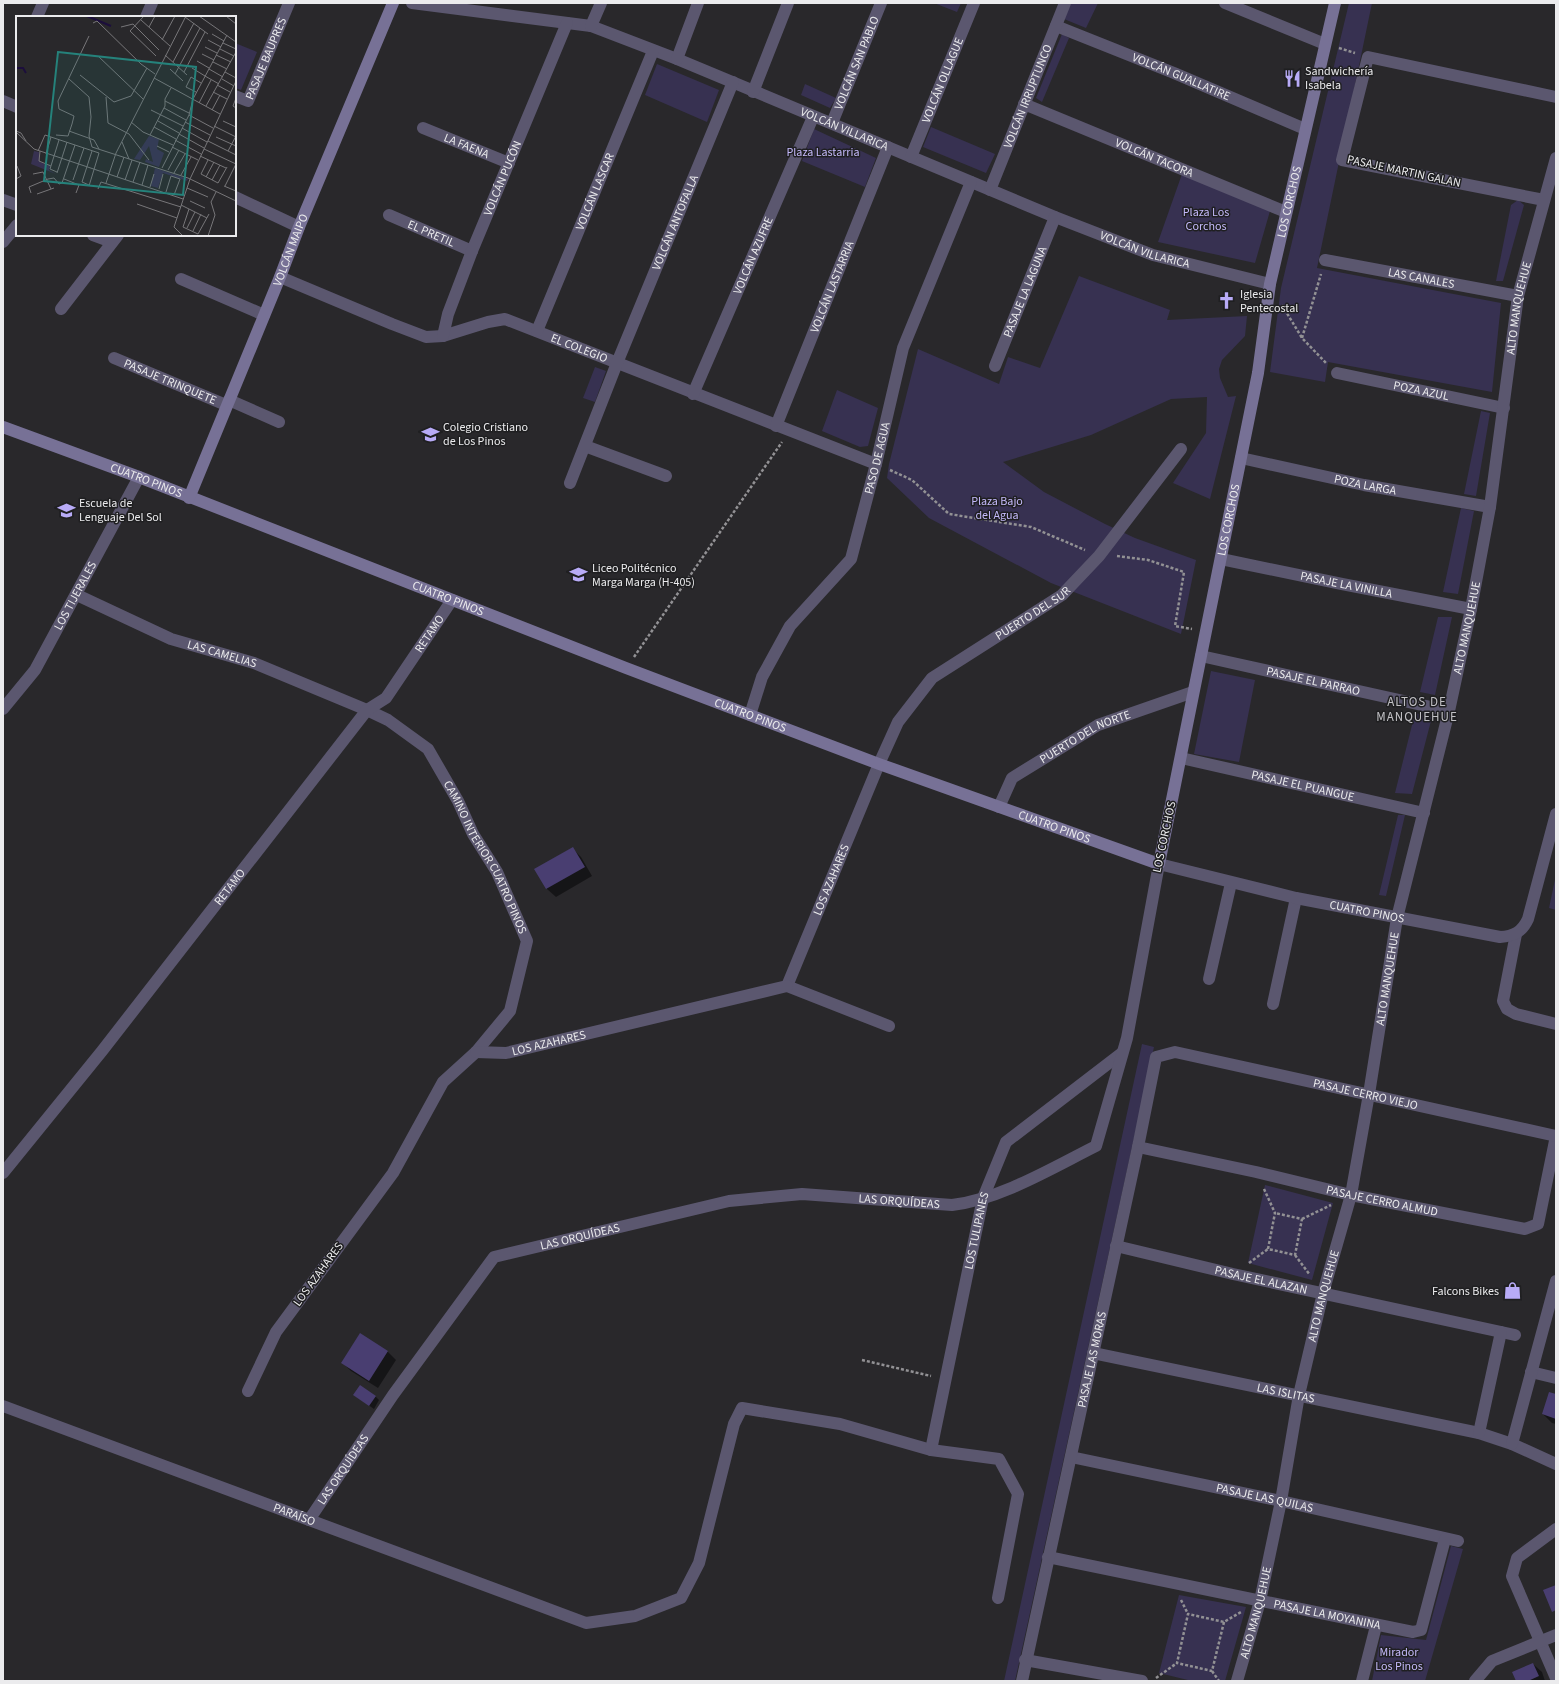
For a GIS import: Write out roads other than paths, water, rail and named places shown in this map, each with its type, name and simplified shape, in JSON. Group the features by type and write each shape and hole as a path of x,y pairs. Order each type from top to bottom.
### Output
{"street":[{"path":"37,16 43,3"},
{"path":"146,16 152,3"},
{"name":"PASAJE BAUPRES","path":"236,96 248,101 289,3"},
{"name":"VOLCÁN MAIPO","path":"189,498 280,277 299,227 393,3"},
{"name":"VOLCÁN VILLARICA","path":"412,3 591,26 677,59 1055,217 1153,255 1270,284"},
{"path":"591,26 601,3"},
{"path":"677,59 698,3"},
{"path":"754,92 788,3"},
{"name":"VOLCÁN SAN PABLO","path":"832,123 881,3"},
{"name":"VOLCÁN OLLAGUE","path":"911,157 974,3"},
{"name":"VOLCÁN IRRUPTUNCO","path":"990,190 1065,3"},
{"path":"1225,3 1325,44"},
{"name":"LOS CORCHOS","path":"1127,1038 1159,864 1258,373 1270,284 1305,129 1336,3"},
{"name":"VOLCÁN PUCÓN","path":"443,336 448,314 472,251 567,23"},
{"name":"VOLCÁN GUALLATIRE","path":"1056,26 1174,73 1305,129"},
{"name":"VOLCÁN LASCAR","path":"537,332 653,51"},
{"name":"PASAJE MARTIN GALAN","path":"1544,200 1342,160 1368,57 1556,97"},
{"name":"VOLCÁN ANTOFALLA","path":"570,483 617,363 733,82"},
{"path":"3,101 16,107"},
{"name":"VOLCÁN TACORA","path":"1024,104 1286,212"},
{"name":"VOLCÁN AZUFRE","path":"693,394 814,117"},
{"name":"LA FAENA","path":"423,128 509,163"},
{"name":"VOLCÁN LASTARRIA","path":"776,426 888,148"},
{"name":"ALTO MANQUEHUE","path":"1238,1681 1260,1601 1281,1502 1299,1396 1323,1293 1351,1195 1369,1094 1397,918 1449,711 1471,609 1490,506 1518,296 1556,158"},
{"name":"PASO DE AGUA","path":"750,715 762,677 790,626 851,559 876,464 903,348 971,182"},
{"path":"236,196 299,227"},
{"path":"3,200 16,205"},
{"name":"EL PRETIL","path":"389,216 472,251"},
{"name":"PASAJE LA LAGUNA","path":"995,366 1055,217"},
{"path":"3,242 16,226"},
{"path":"61,309 115,239 98,236"},
{"name":"LAS CANALES","path":"1325,260 1518,296"},
{"name":"EL COLEGIO","path":"280,277 426,337 443,336 488,322 505,319 790,432 876,464"},
{"path":"181,279 264,315"},
{"name":"PASAJE TRINQUETE","path":"114,358 279,422"},
{"name":"POZA AZUL","path":"1337,373 1504,408"},
{"name":"CUATRO PINOS","path":"3,427 139,477 189,498 626,668 879,764 1159,864 1296,898 1397,918 1500,937 1508,937 1516,934"},
{"path":"585,446 666,476"},
{"name":"PUERTO DEL SUR","path":"879,764 898,722 932,678 1062,595 1099,556 1181,449"},
{"name":"POZA LARGA","path":"1241,458 1364,485 1490,506"},
{"name":"LOS TIJERALES","path":"3,709 36,670 139,477"},
{"name":"PASAJE LA VINILLA","path":"1221,559 1471,609"},
{"name":"LAS CAMELIAS","path":"77,595 171,639 254,662 367,710"},
{"name":"RETAMO","path":"3,1173 102,1051 367,710 386,698 452,600"},
{"name":"PASAJE EL PARRAO","path":"1201,656 1449,711"},
{"name":"PUERTO DEL NORTE","path":"999,807 1012,778 1098,725 1193,692"},
{"name":"CAMINO INTERIOR CUATRO PINOS","path":"367,710 388,720 428,749 458,801 473,834 497,872 528,941 510,1011 476,1052"},
{"name":"PASAJE EL PUANGUE","path":"1181,758 1424,814"},
{"name":"LOS AZAHARES","path":"248,1391 276,1332 393,1174 443,1082 476,1052 506,1053 787,986 879,764"},
{"path":"1556,814 1528,919 1524,928 1516,934 1503,1001 1507,1009 1516,1014 1556,1024"},
{"path":"1209,979 1231,883"},
{"path":"1273,1004 1296,898"},
{"path":"787,986 889,1026"},
{"name":"LOS TULIPANES","path":"931,1450 947,1380 983,1198 1020,1184 1096,1146 1127,1038"},
{"name":"PASAJE CERRO VIEJO","path":"1175,1052 1556,1136"},
{"name":"PASAJE LAS MORAS","path":"1022,1681 1025,1660 1138,1147 1156,1056 1175,1052"},
{"path":"983,1198 1006,1142 1122,1053"},
{"name":"PASAJE CERRO ALMUD","path":"1138,1147 1256,1172 1351,1195 1525,1229 1538,1224 1556,1136"},
{"name":"LAS ORQUÍDEAS","path":"309,1520 393,1395 494,1258 729,1201 802,1194 952,1205 970,1203 983,1198"},
{"name":"PASAJE EL ALAZAN","path":"1116,1246 1233,1274 1515,1335"},
{"path":"1512,1444 1530,1372 1556,1281"},
{"path":"1479,1433 1501,1332"},
{"name":"LAS ISLITAS","path":"1093,1353 1479,1433 1512,1444 1556,1464"},
{"path":"1530,1372 1556,1378"},
{"name":"PARAÍSO","path":"3,1406 586,1623 635,1616 681,1598 700,1563 734,1424 742,1408 840,1424 931,1450"},
{"path":"931,1450 999,1459 1018,1494 998,1598"},
{"name":"PASAJE LAS QUILAS","path":"1070,1457 1281,1502 1445,1540 1458,1541"},
{"path":"1556,1529 1517,1558 1512,1576 1556,1678"},
{"name":"PASAJE LA MOYANINA","path":"1048,1558 1376,1626 1413,1632 1421,1630 1445,1540"},
{"path":"1362,1681 1376,1626"},
{"path":"1475,1681 1492,1661 1556,1636"},
{"path":"1025,1660 1142,1681"}],"place":[{"name":"Sandwichería Isabela","path":"1292,78"},
{"name":"Iglesia Pentecostal","path":"1227,301"},
{"name":"Colegio Cristiano de Los Pinos","path":"430,434"},
{"name":"Escuela de Lenguaje Del Sol","path":"66,510"},
{"name":"Liceo Politécnico Marga Marga (H-405)","path":"579,575"},
{"name":"Falcons Bikes","path":"1512,1291"}],"district":[{"name":"ALTOS DE MANQUEHUE","path":"1417,708"}],"park label":[{"name":"Plaza Lastarria","path":"823,152"},
{"name":"Plaza Los Corchos","path":"1206,219"},
{"name":"Plaza Bajo del Agua","path":"997,508"},
{"name":"Mirador Los Pinos","path":"1399,1659"}]}
